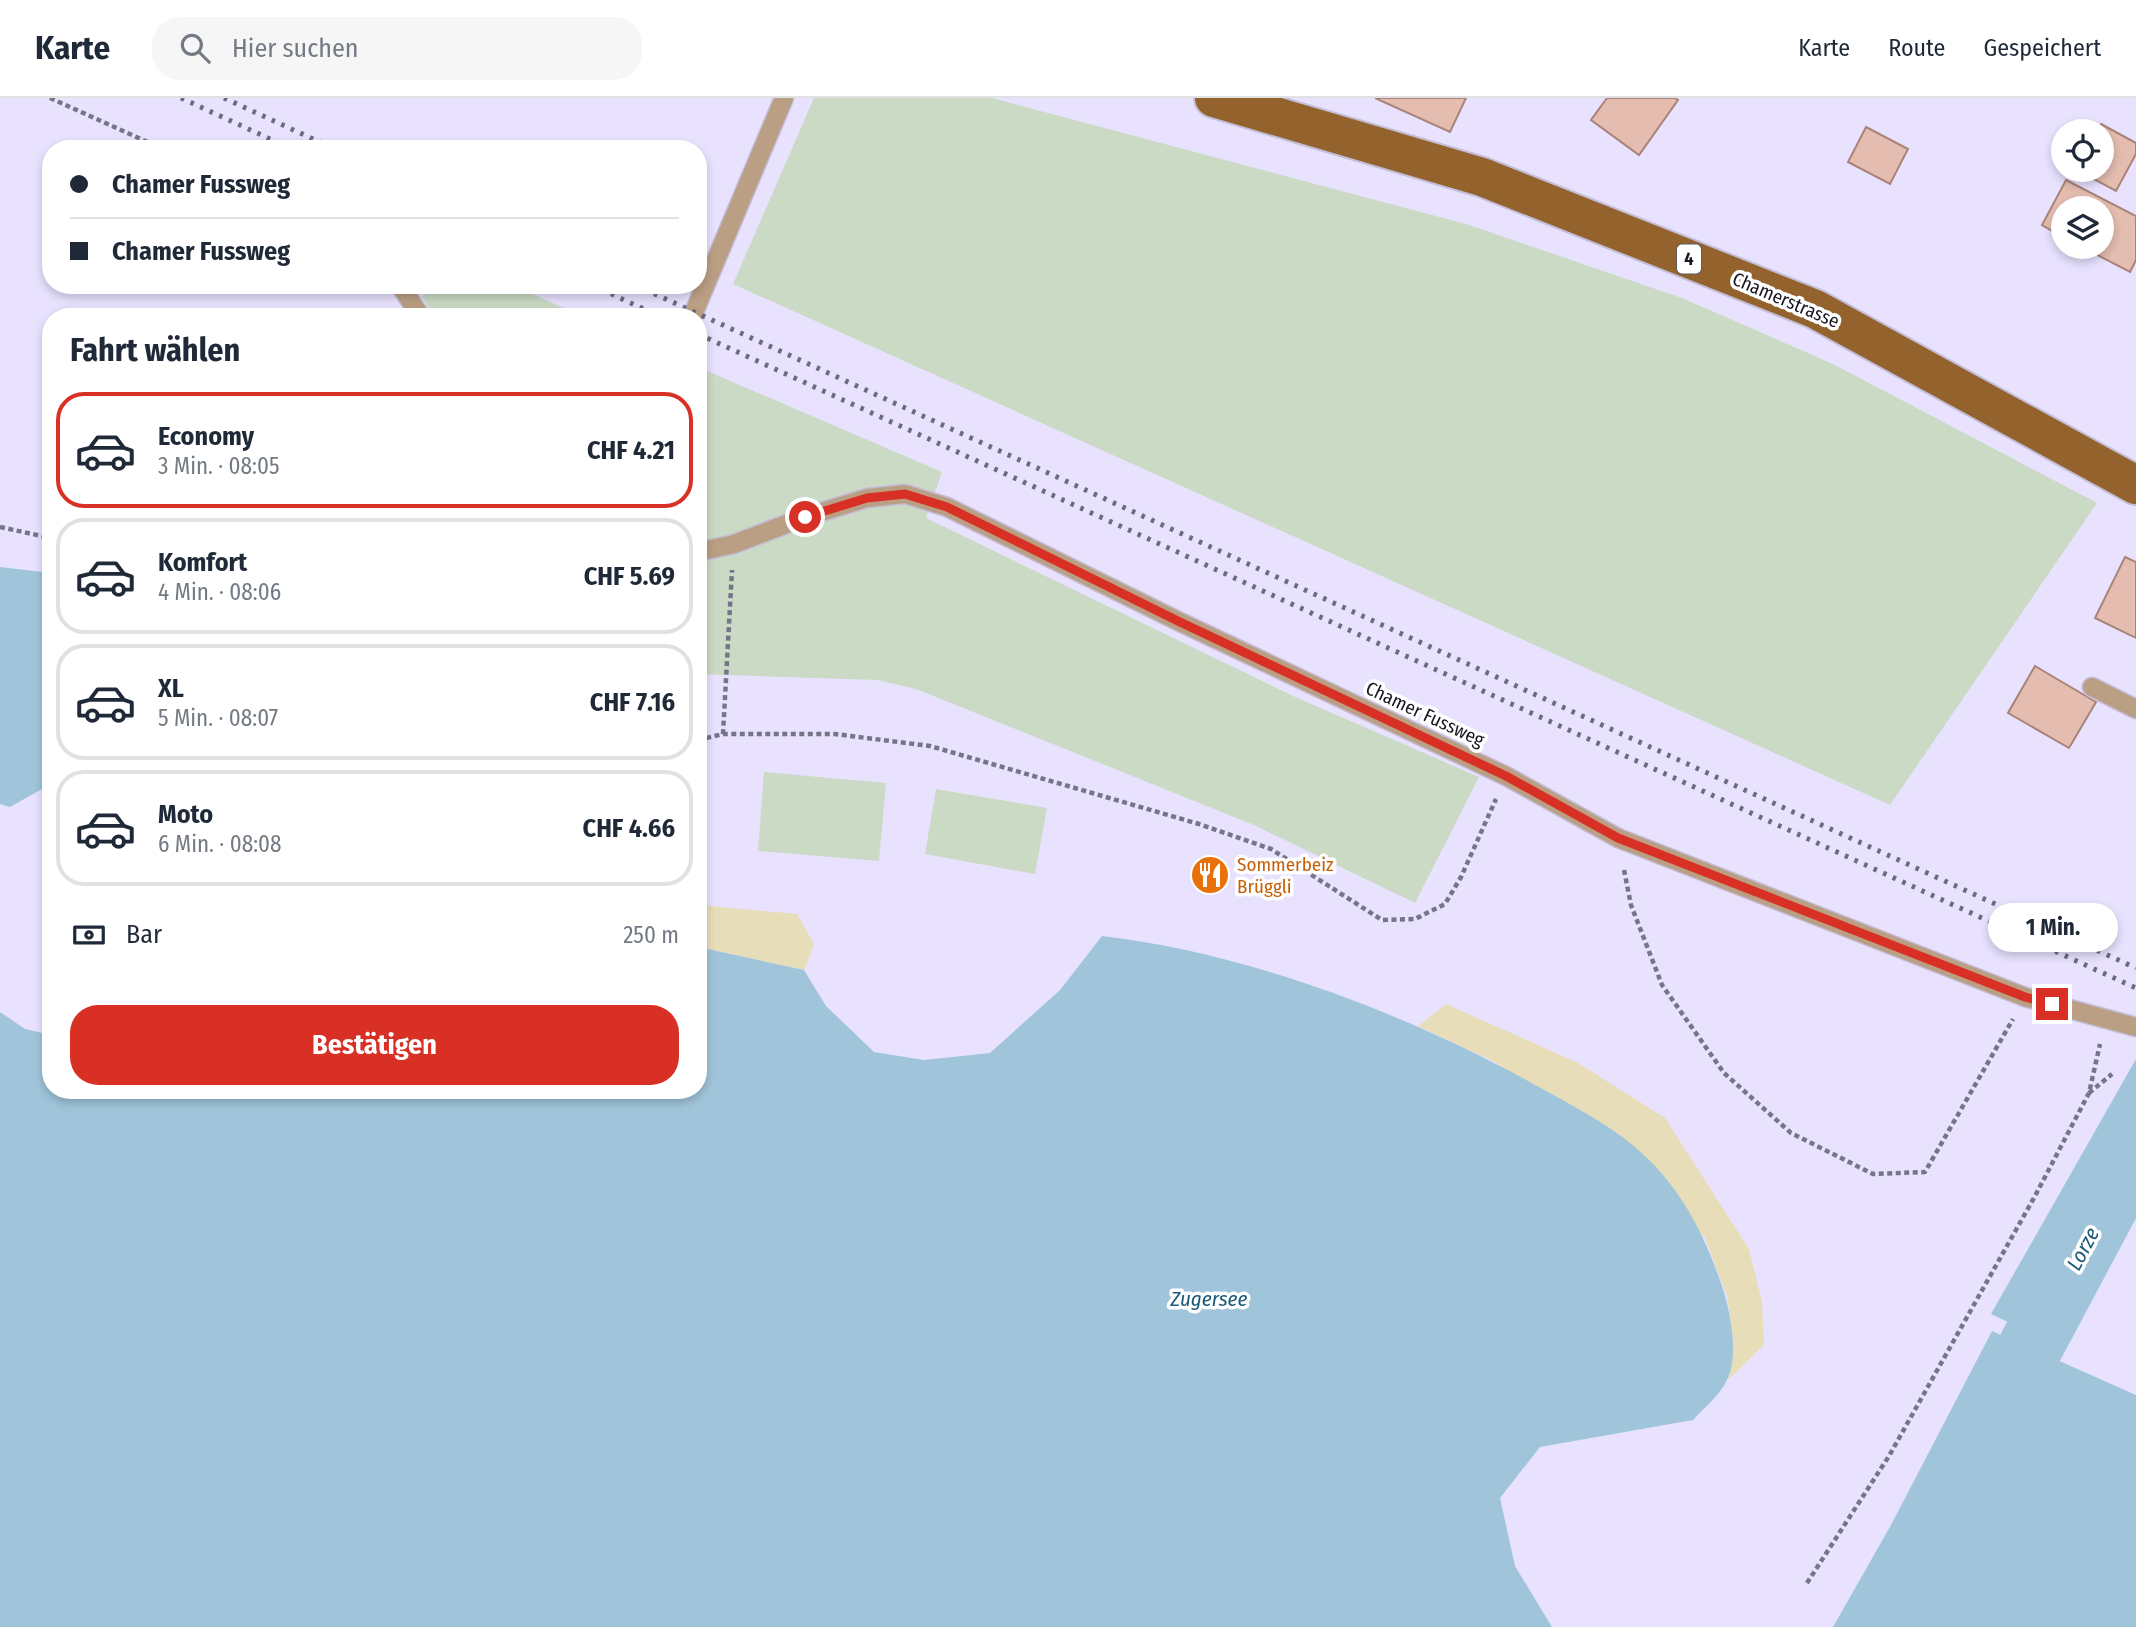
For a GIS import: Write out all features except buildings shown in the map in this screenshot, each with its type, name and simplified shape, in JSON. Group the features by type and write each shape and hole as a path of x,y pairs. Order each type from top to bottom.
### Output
{"main road":[{"name":"Chamerstrasse","path":"1214,98 1482,177 1815,309 2135,483"}],"lane":[{"path":"707,281 784,98"},
{"name":"Chamer Fussweg","path":"707,550 734,544 805,517 867,498 905,494 947,507 1180,622 1506,776 1618,838 2025,997 2136,1027"},
{"path":"2092,687 2136,709"}],"path":[{"path":"50,98 143,140"},
{"path":"0,527 42,536"},
{"path":"723,734 734,544"},
{"path":"707,738 723,734 835,734 930,746 1199,824 1271,849 1382,920 1415,919 1445,904 1461,877 1506,776"},
{"path":"1618,838 1631,905 1662,985 1724,1073 1791,1133 1873,1174 1925,1172 2025,997"},
{"path":"1807,1583 1889,1456 2089,1093 2106,1019"},
{"path":"2089,1093 2112,1074"}],"green space":[{"path":"814,98 992,98 1466,224 1682,298 1833,364 2097,503 1890,805 733,284"},
{"path":"532,294 564,308 428,308 422,296"},
{"path":"707,371 942,472 926,518 1293,696 1479,777 1415,903 1254,825 916,689 877,680 707,674"},
{"path":"764,772 886,783 879,861 758,851"},
{"path":"936,789 1047,808 1035,874 925,854"}],"sand":[{"path":"707,906 797,914 814,944 804,970 707,949"},
{"path":"1446,1004 1578,1063 1665,1118 1749,1249 1762,1302 1764,1345 1728,1380 1733,1339 1727,1296 1704,1236 1497,1063 1418,1026"}],"water":[{"path":"0,567 42,572 42,789 10,807 0,804"},
{"name":"Zugersee","path":"1102,936 1216,957 1274,973 1389,1015 1498,1065 1548,1092 1586,1113 1634,1146 1679,1195 1704,1240 1725,1297 1733,1340 1731,1368 1721,1391 1693,1420 1540,1447 1500,1498 1515,1566 1552,1627 0,1627 0,1012 25,1029 42,1033 42,1099 707,1099 707,949 804,970 826,1006 874,1052 924,1060 990,1053 1060,990"},
{"path":"2136,1059 2136,1212 2061,1347 1991,1314"},
{"path":"1992,1331 2136,1395 2136,1627 1833,1627 1891,1525"}],"waterway":[{"name":"Lorze","path":"1992,1429 2030,1348 2136,1149"}],"railway":[{"path":"181,98 272,140"},
{"path":"224,98 315,140"},
{"path":"611,294 642,308"},
{"path":"655,294 686,308"},
{"path":"707,318 2136,968"},
{"path":"707,338 2136,988"}],"place":[{"name":"Sommerbeiz Brüggli","path":"1210,875"}],"route":[{"path":"805,517 867,498 905,494 947,507 1180,622 1506,776 1618,838 2025,997 2052,1004"}]}
